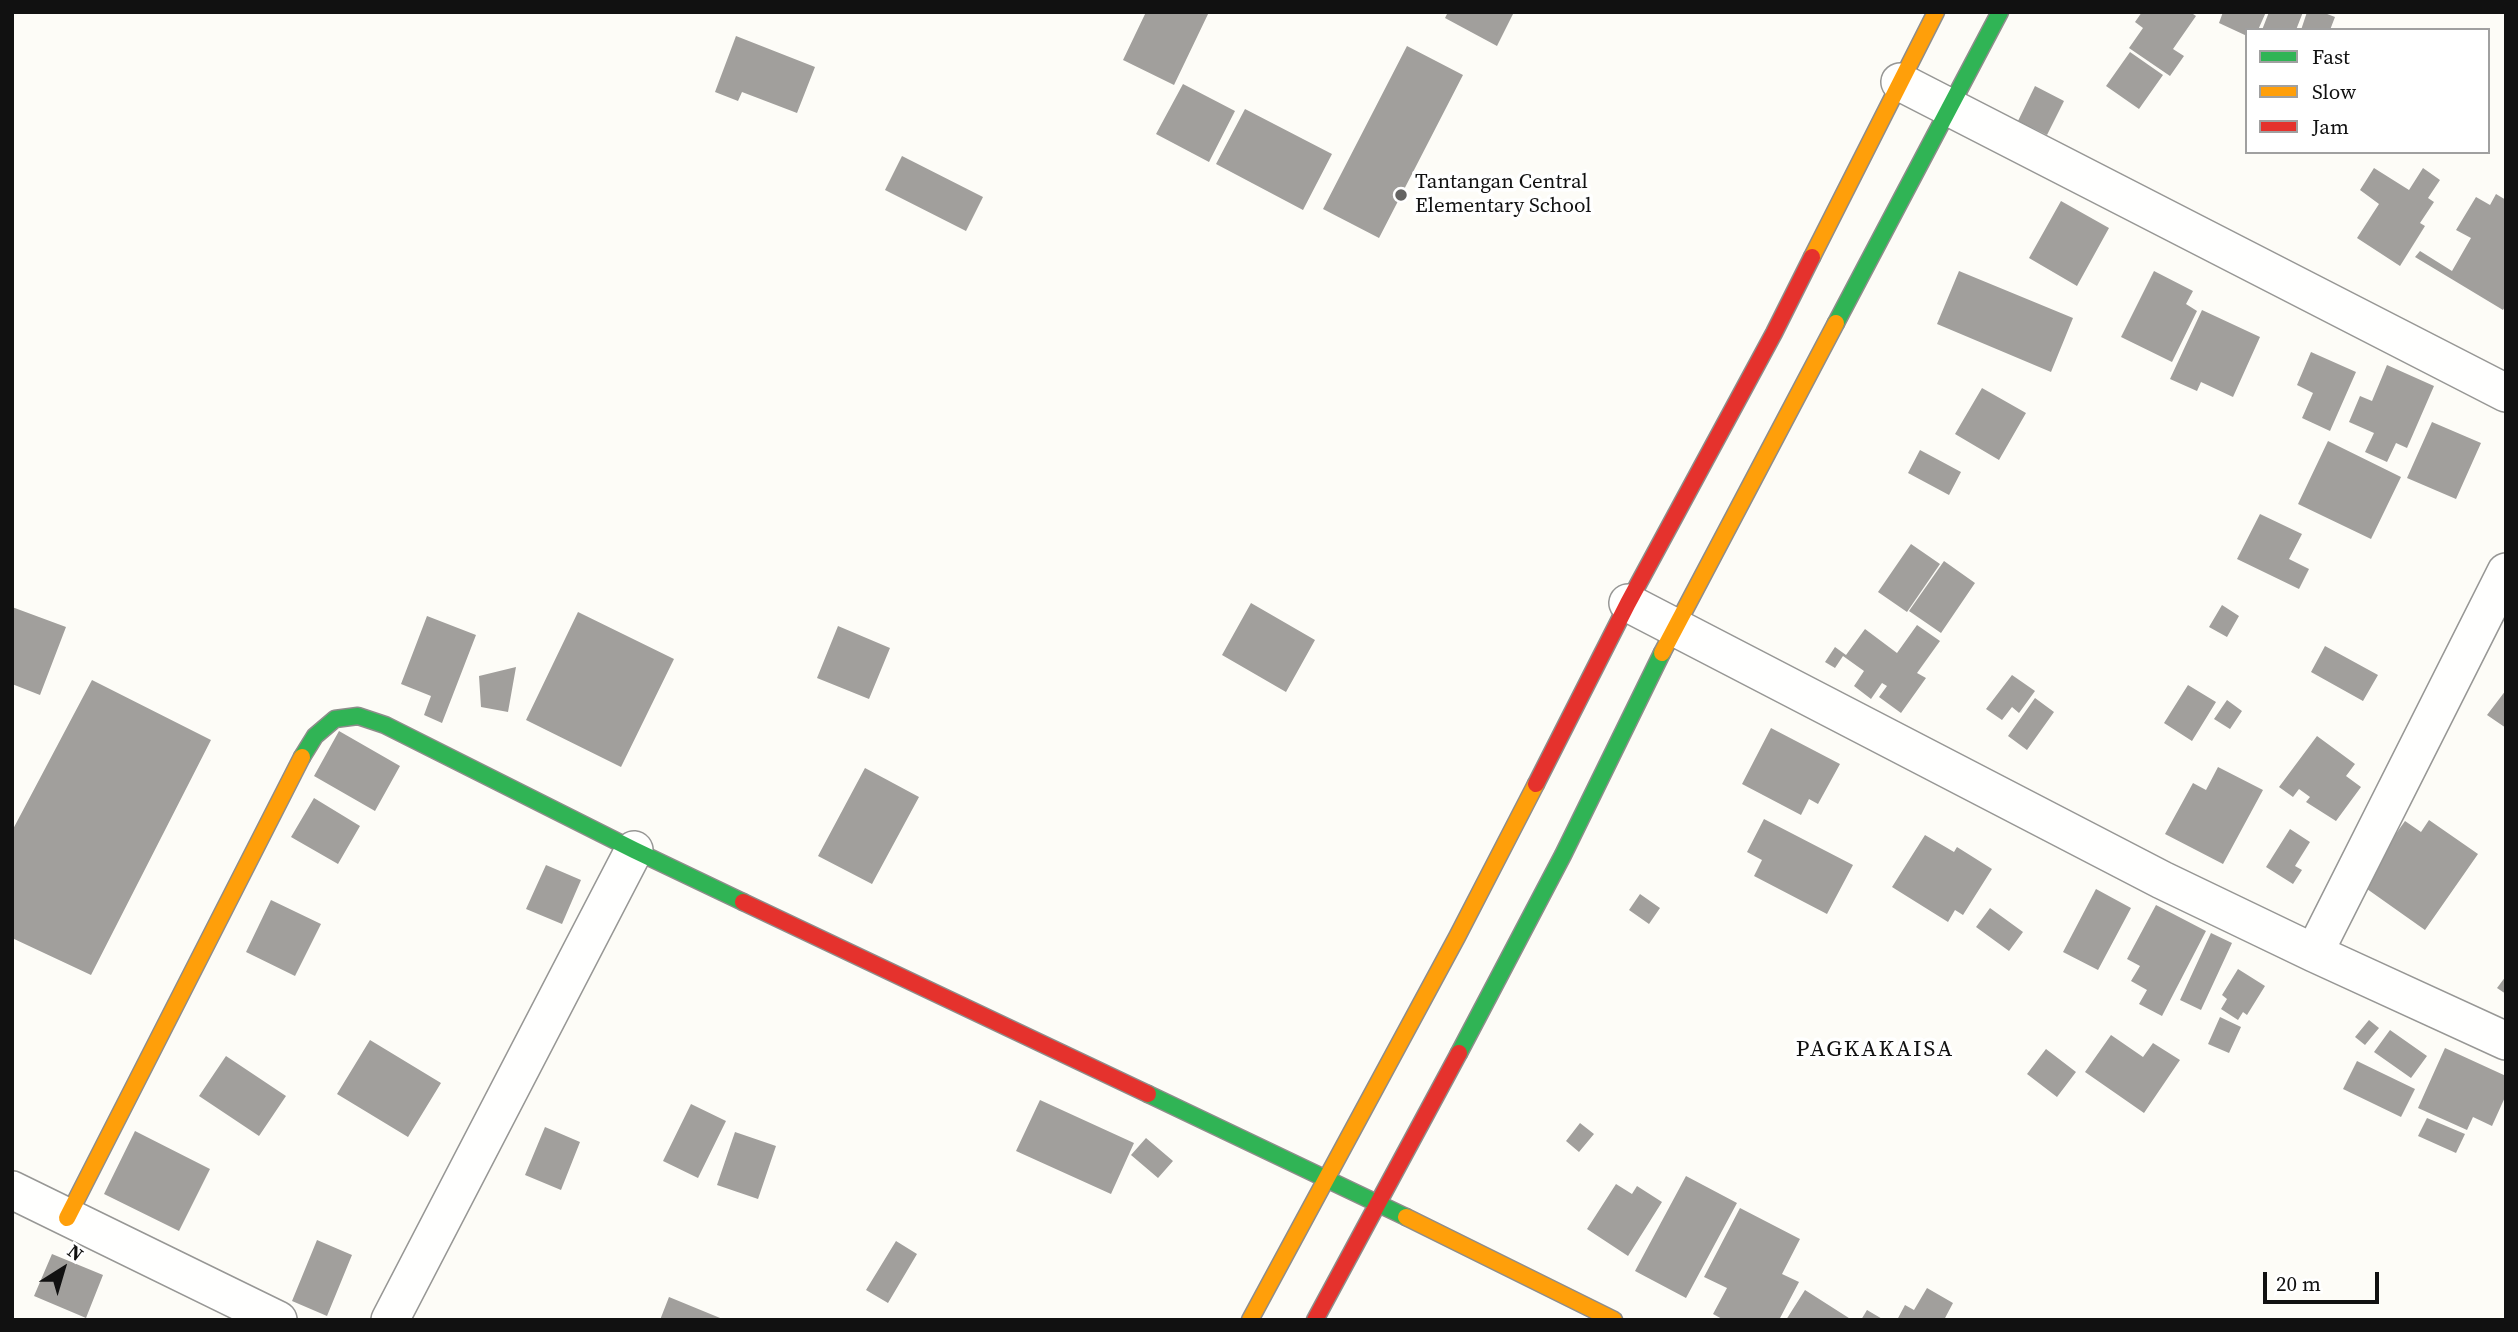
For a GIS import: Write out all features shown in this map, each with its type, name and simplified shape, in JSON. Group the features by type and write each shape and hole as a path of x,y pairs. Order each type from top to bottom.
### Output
{"main road":[{"path":"1250,1320 1457,937 1629,603 1774,332 1936,12"},
{"path":"1315,1320 1507,963 1675,627 2000,12"},
{"path":"67,1218 302,758 315,736 335,719 358,716 385,725 634,850 1326,1178 1614,1320"}],"street":[{"path":"1900,82 2506,393"},
{"path":"2314,953 2506,572"},
{"path":"1629,603 2162,880 2506,1041"},
{"path":"390,1320 634,850"},
{"path":"12,1190 278,1320"}],"building":[{"path":"1146,12 1209,12 1174,85 1123,60"},
{"path":"1448,12 1514,12 1497,46 1445,18"},
{"path":"2142,12 2190,12 2196,16 2173,49 2184,56 2170,76 2129,48 2143,28 2135,22"},
{"path":"2223,12 2266,12 2259,28 2245,28 2245,35 2219,23"},
{"path":"2269,12 2303,12 2297,28 2263,28"},
{"path":"2307,12 2322,12 2335,17 2331,28 2302,28"},
{"path":"736,36 815,67 797,113 742,92 738,101 715,92"},
{"path":"1407,46 1463,75 1379,238 1323,209"},
{"path":"2130,52 2163,75 2139,109 2106,86"},
{"path":"1183,84 1235,111 1209,162 1156,134"},
{"path":"2035,86 2064,101 2047,135 2018,121"},
{"path":"1245,109 1332,154 1303,210 1216,164"},
{"path":"902,156 983,197 966,231 885,190"},
{"path":"2374,168 2409,190 2423,168 2440,180 2428,198 2434,202 2420,223 2425,226 2400,266 2357,238 2379,204 2360,190"},
{"path":"2496,194 2506,200 2506,305 2503,310 2415,257 2420,251 2452,271 2471,238 2456,230 2476,197 2490,205"},
{"path":"2061,201 2109,228 2077,286 2029,258"},
{"path":"1959,271 2073,318 2051,372 1937,324"},
{"path":"2154,271 2193,291 2186,304 2197,311 2172,362 2121,337"},
{"path":"2202,310 2260,337 2233,397 2201,382 2197,391 2170,379"},
{"path":"2311,352 2356,372 2330,431 2302,418 2313,393 2297,385"},
{"path":"2387,365 2434,386 2407,448 2396,443 2387,462 2365,452 2374,433 2349,422 2360,396 2372,401"},
{"path":"1982,388 2026,413 1999,460 1955,434"},
{"path":"2432,422 2481,443 2456,499 2407,478"},
{"path":"2328,441 2401,477 2371,539 2298,504"},
{"path":"1920,450 1961,472 1949,495 1908,473"},
{"path":"2260,514 2302,534 2289,559 2309,569 2299,589 2237,559"},
{"path":"1911,544 1940,564 1907,612 1878,592"},
{"path":"1944,561 1975,583 1941,633 1909,611"},
{"path":"1251,603 1315,640 1286,692 1222,655"},
{"path":"2222,605 2239,616 2227,637 2209,627"},
{"path":"12,607 66,627 40,695 12,684"},
{"path":"578,612 674,659 621,767 526,720"},
{"path":"427,616 476,635 442,723 424,715 431,696 401,684"},
{"path":"1917,625 1940,641 1917,673 1926,678 1901,713 1879,697 1887,686 1882,683 1871,699 1854,686 1864,671 1843,656 1835,668 1825,662 1835,647 1846,655 1865,629 1897,653"},
{"path":"838,626 890,648 869,699 817,678"},
{"path":"2325,646 2378,675 2363,701 2311,672"},
{"path":"516,667 508,712 481,707 479,676"},
{"path":"2012,675 2035,691 2019,713 2012,707 2002,720 1986,709"},
{"path":"92,680 211,740 91,975 12,938 12,831"},
{"path":"2188,685 2216,702 2192,741 2164,723"},
{"path":"2506,690 2506,728 2487,715"},
{"path":"2035,698 2054,712 2027,750 2008,736"},
{"path":"2227,700 2242,711 2230,729 2214,719"},
{"path":"1771,728 1840,764 1818,804 1809,799 1801,815 1742,784"},
{"path":"339,731 400,766 375,811 314,776"},
{"path":"2317,736 2355,764 2346,776 2361,787 2336,821 2306,802 2310,797 2299,789 2293,797 2279,787"},
{"path":"2218,767 2263,790 2223,864 2165,834 2193,783 2206,790"},
{"path":"865,768 919,797 872,884 818,856"},
{"path":"314,798 360,826 338,864 291,837"},
{"path":"1764,819 1853,865 1827,914 1754,876 1762,860 1747,852"},
{"path":"2429,820 2478,854 2425,930 2360,884 2405,821 2421,832"},
{"path":"2290,829 2310,842 2295,866 2302,870 2293,884 2266,867"},
{"path":"1925,835 1954,852 1957,847 1992,869 1963,915 1955,910 1948,922 1892,887"},
{"path":"546,865 581,880 562,924 526,909"},
{"path":"2096,889 2131,908 2098,970 2063,952"},
{"path":"1640,894 1660,908 1649,924 1629,910"},
{"path":"271,900 321,924 295,976 246,952"},
{"path":"2156,905 2206,931 2162,1016 2139,1004 2147,990 2131,981 2140,966 2127,959"},
{"path":"1990,908 2023,932 2009,951 1976,927"},
{"path":"2211,933 2232,943 2201,1010 2180,1000"},
{"path":"2238,969 2265,986 2247,1015 2243,1012 2238,1020 2221,1009 2227,999 2222,995"},
{"path":"2506,976 2506,994 2497,988"},
{"path":"2220,1017 2241,1027 2229,1053 2208,1044"},
{"path":"2369,1020 2379,1028 2365,1045 2355,1037"},
{"path":"2390,1030 2427,1056 2411,1078 2374,1052"},
{"path":"2111,1035 2143,1057 2153,1043 2180,1060 2144,1113 2085,1072"},
{"path":"370,1040 441,1083 408,1137 337,1094"},
{"path":"2445,1048 2506,1076 2506,1095 2492,1126 2473,1117 2467,1130 2418,1108"},
{"path":"2046,1049 2076,1072 2057,1097 2027,1074"},
{"path":"226,1056 286,1096 259,1136 199,1096"},
{"path":"2357,1061 2415,1089 2401,1117 2343,1089"},
{"path":"1040,1100 1134,1143 1111,1194 1016,1151"},
{"path":"691,1104 726,1121 698,1178 663,1161"},
{"path":"2427,1118 2465,1134 2456,1153 2418,1136"},
{"path":"1580,1123 1594,1134 1579,1152 1566,1141"},
{"path":"545,1127 580,1142 561,1190 525,1175"},
{"path":"135,1131 210,1169 179,1231 104,1194"},
{"path":"735,1132 776,1146 758,1199 717,1185"},
{"path":"1146,1138 1173,1161 1158,1178 1131,1155"},
{"path":"1686,1176 1737,1203 1686,1298 1635,1271"},
{"path":"1616,1184 1632,1194 1637,1186 1662,1202 1628,1256 1587,1229"},
{"path":"1740,1208 1800,1239 1782,1274 1799,1282 1779,1320 1724,1320 1713,1314 1727,1288 1704,1277"},
{"path":"317,1240 352,1255 327,1316 292,1301"},
{"path":"896,1241 917,1254 888,1303 866,1290"},
{"path":"52,1254 103,1275 86,1318 34,1296"},
{"path":"1927,1288 1953,1303 1944,1320 1897,1320 1905,1305 1914,1310"},
{"path":"1805,1290 1852,1320 1786,1320"},
{"path":"669,1297 725,1320 660,1320"},
{"path":"1867,1310 1884,1320 1861,1320"}],"traffic: fast":[{"path":"1836,323 2000,12"},
{"path":"1459,1053 1563,855 1662,653"},
{"path":"302,757 315,736 335,719 358,716 385,725 743,902"},
{"path":"1148,1094 1406,1217"}],"traffic: slow":[{"path":"1812,257 1936,12"},
{"path":"1662,653 1836,323"},
{"path":"67,1218 302,757"},
{"path":"1250,1320 1457,937 1536,784"},
{"path":"1406,1217 1614,1320"}],"traffic: jam":[{"path":"1536,784 1628,603 1774,333 1812,257"},
{"path":"743,902 1148,1094"},
{"path":"1315,1320 1459,1053"}],"place":[{"name":"Tantangan Central Elementary School","path":"1401,195"}],"district":[{"name":"PAGKAKAISA","path":"1875,1050"}]}
